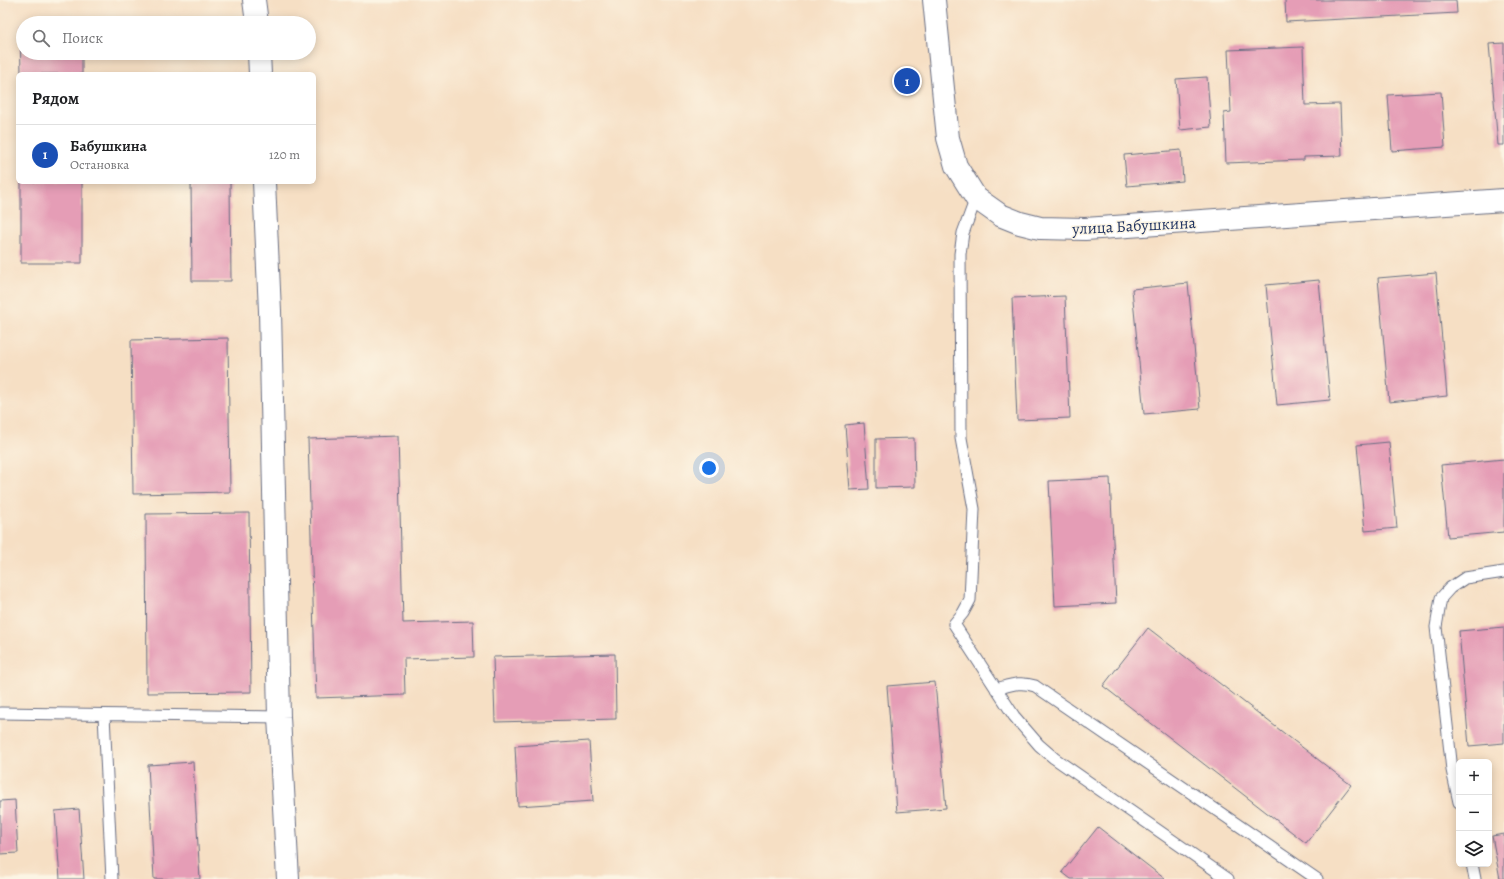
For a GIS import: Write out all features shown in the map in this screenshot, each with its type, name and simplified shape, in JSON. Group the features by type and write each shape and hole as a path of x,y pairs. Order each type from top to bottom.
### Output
{"street":[{"path":"254,0 256,16"},
{"name":"улица Бабушкина","path":"934,0 948,138 956,166 976,198 1000,215 1020,223 1040,228 1085,229 1504,200"},
{"path":"259,60 260,72"},
{"path":"264,184 270,311 279,717 288,879"}],"lane":[{"path":"976,198 964,233 960,254 961,438 974,509 970,600 964,613 954,624 1014,716 1039,745 1054,758 1228,879"},
{"path":"1457,795 1452,770 1436,627 1438,612 1441,598 1450,588 1465,578 1504,572"},
{"path":"996,689 1013,684 1024,683 1035,686 1317,879"},
{"path":"0,713 279,717"},
{"path":"104,715 112,879"},
{"path":"1473,867 1475,879"}],"building":[{"path":"1285,0 1456,0 1457,13 1286,22"},
{"path":"1504,43 1504,145 1498,145 1489,44"},
{"path":"1303,47 1305,105 1340,104 1342,156 1304,157 1304,160 1226,163 1224,113 1231,112 1228,50"},
{"path":"21,60 82,60 82,72 21,72"},
{"path":"1207,77 1211,127 1180,130 1176,79"},
{"path":"1441,92 1445,147 1392,151 1388,95"},
{"path":"1181,150 1183,181 1127,186 1124,155"},
{"path":"21,184 82,184 82,263 21,263"},
{"path":"191,184 230,184 231,281 192,281"},
{"path":"1436,273 1447,396 1389,402 1378,278"},
{"path":"1319,280 1330,400 1277,405 1266,285"},
{"path":"1188,283 1200,409 1144,414 1132,289"},
{"path":"1065,296 1070,418 1017,420 1012,298"},
{"path":"228,338 230,492 133,494 131,340"},
{"path":"864,423 869,489 850,490 845,425"},
{"path":"398,436 403,623 473,621 474,657 404,659 405,695 316,698 308,439"},
{"path":"914,438 915,487 876,488 876,439"},
{"path":"1389,442 1397,528 1365,531 1357,445"},
{"path":"1504,459 1504,532 1448,537 1441,465"},
{"path":"1110,478 1116,603 1055,606 1049,481"},
{"path":"249,513 251,692 147,693 146,514"},
{"path":"1504,627 1504,743 1469,746 1459,631"},
{"path":"1148,628 1351,785 1306,843 1103,686"},
{"path":"615,654 616,719 495,722 493,657"},
{"path":"935,682 946,808 897,812 887,686"},
{"path":"589,741 593,801 518,806 515,746"},
{"path":"193,762 200,879 154,879 148,765"},
{"path":"15,800 18,853 0,854 0,801"},
{"path":"79,809 84,879 60,879 55,811"},
{"path":"1098,827 1165,879 1071,879 1062,872"},
{"path":"1504,834 1504,879 1500,879 1492,836"}],"place":[{"name":"Бабушкина","path":"907,81"}]}
